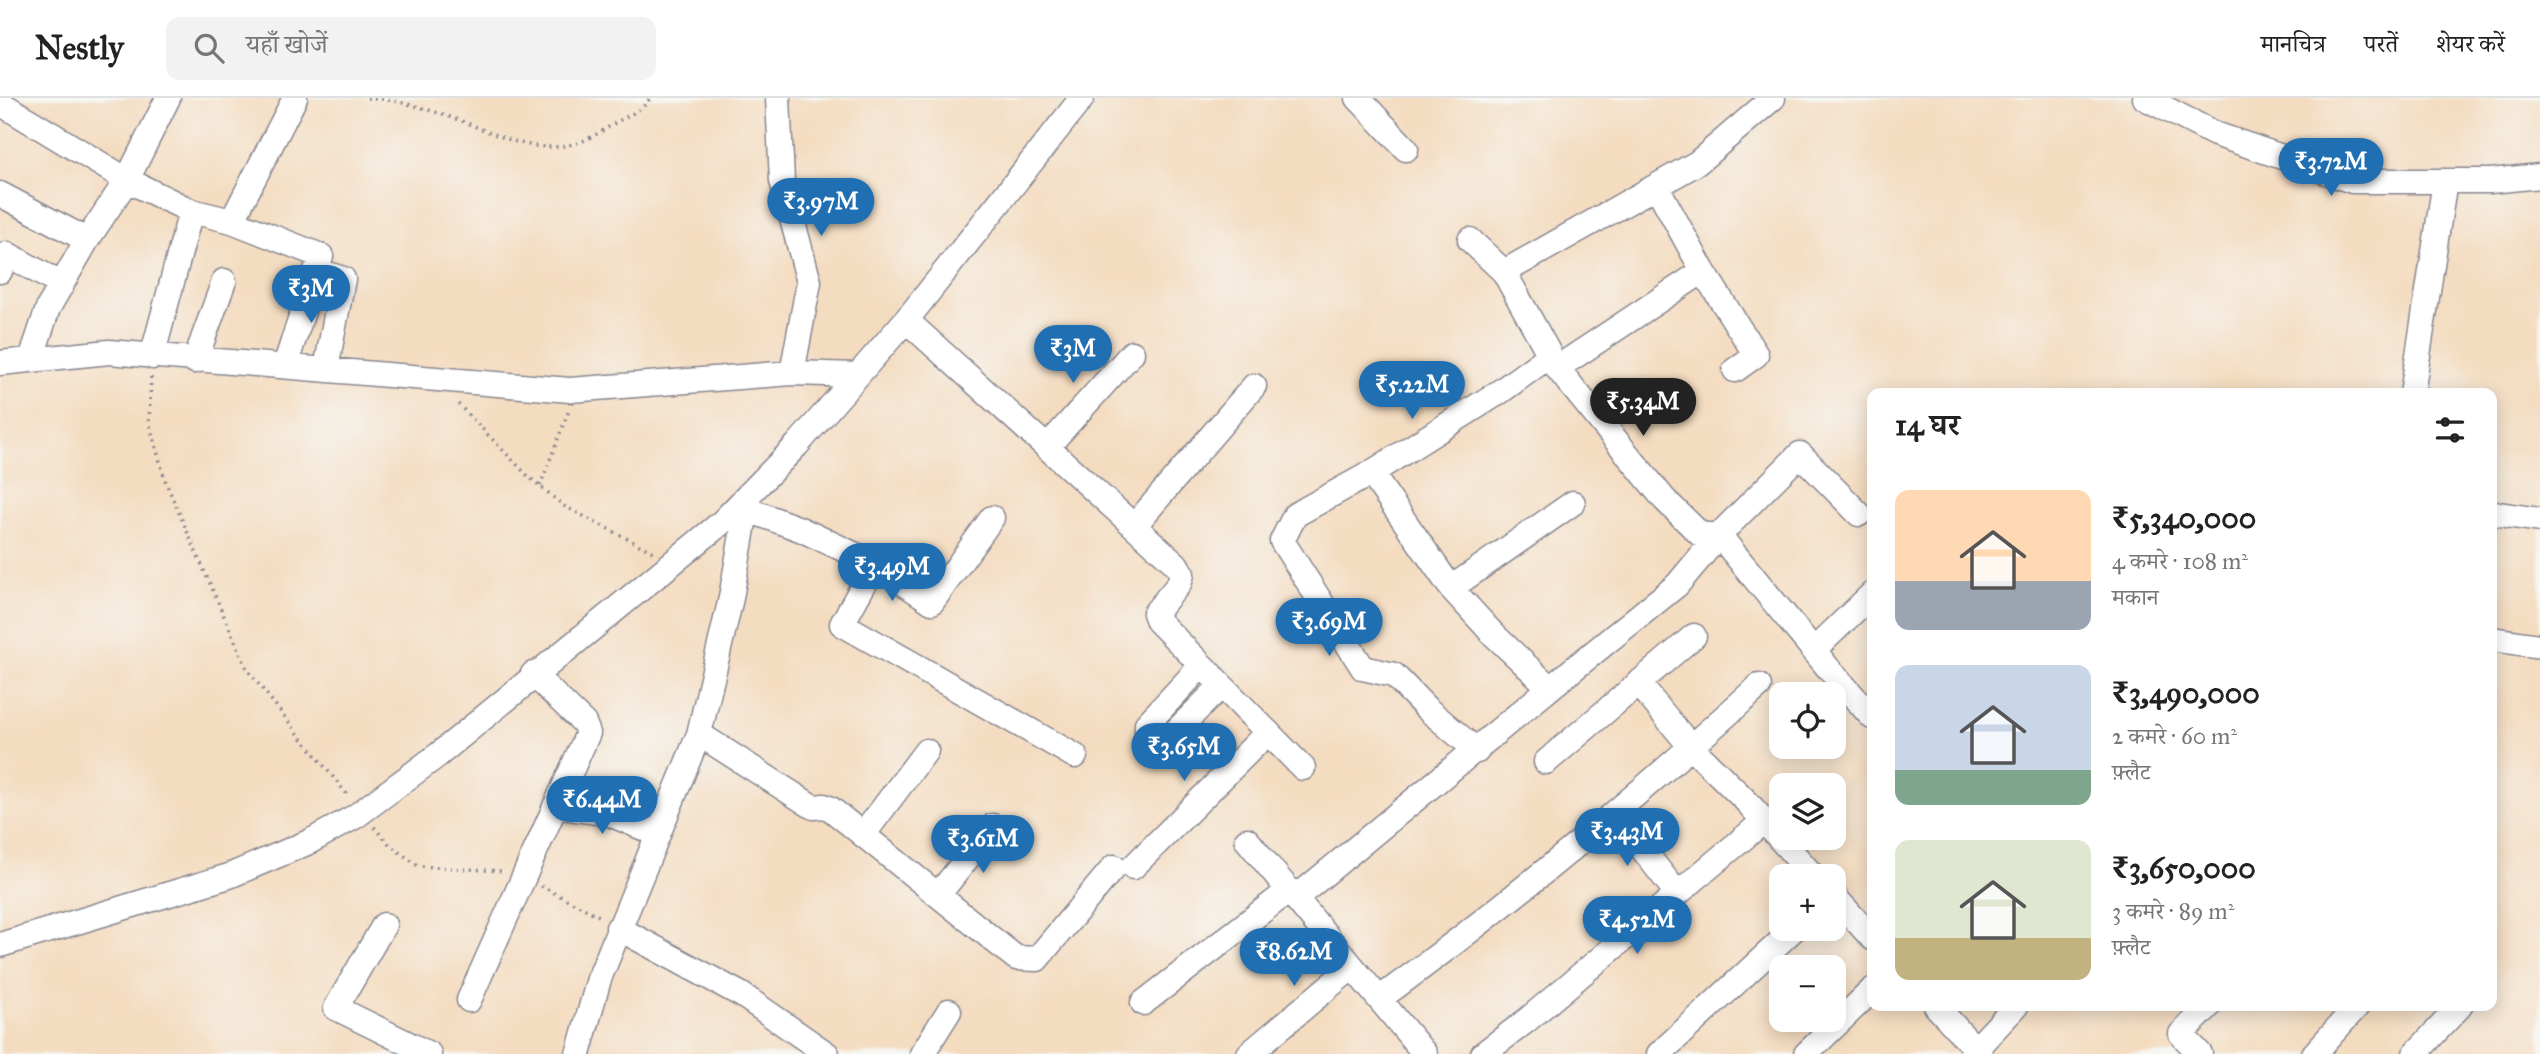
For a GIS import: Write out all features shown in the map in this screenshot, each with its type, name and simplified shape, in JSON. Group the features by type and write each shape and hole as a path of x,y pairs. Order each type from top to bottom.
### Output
{"street":[{"path":"31,359 48,308 87,240 127,180 167,98"},
{"path":"232,221 295,98"},
{"path":"778,98 782,181 809,282 792,373"},
{"path":"0,945 229,876 309,842 360,813 438,754 747,502 906,320 1082,98"},
{"path":"1358,98 1406,149"},
{"path":"1504,272 1697,163 1773,98"},
{"path":"2145,98 2215,134 2352,181 2445,181 2540,176"},
{"path":"0,103 127,180 191,211 232,221 321,256 285,366"},
{"path":"2413,388 2445,181"},
{"path":"1657,187 1703,271 1756,355 1735,370"},
{"path":"0,194 87,240"},
{"path":"152,357 191,211"},
{"path":"1470,240 1504,272 1553,362 1664,499 1701,535 1719,535"},
{"path":"0,271 7,254 62,285"},
{"path":"316,270 344,279 326,369"},
{"path":"1477,751 1426,708 1394,674 1363,668 1282,541 1294,515 1371,473 1501,391 1703,271"},
{"path":"195,361 223,281"},
{"path":"906,320 1170,557 1182,574 1179,584 1155,612 1158,621 1303,768"},
{"path":"0,363 109,352 195,361 326,369 438,381 577,390 792,373 858,375"},
{"path":"1047,447 1132,353"},
{"path":"1135,525 1254,386"},
{"path":"1143,1003 1287,892 1303,892 1677,585 1719,535 1800,454 1859,514"},
{"path":"1371,473 1451,587 1493,634 1550,688"},
{"path":"747,502 875,564 932,602 992,518"},
{"path":"578,1054 599,979 618,928 699,734 731,598 747,502"},
{"path":"1451,587 1573,503"},
{"path":"2497,514 2540,520"},
{"path":"1719,535 1867,711"},
{"path":"875,564 842,624 1075,755"},
{"path":"1814,650 1867,599"},
{"path":"1546,762 1693,636"},
{"path":"2497,640 2540,646"},
{"path":"1201,666 1147,724 1146,733 1157,743 1164,743 1222,686"},
{"path":"469,1000 588,733 584,723 533,674"},
{"path":"1638,684 1691,747 1802,864"},
{"path":"1379,999 1447,950 1615,814 1759,686"},
{"path":"699,734 813,807 824,806 831,809 1016,958 1026,960 1037,959 1123,867 1268,732"},
{"path":"863,835 926,751"},
{"path":"555,806 610,814 657,834"},
{"path":"1615,814 1676,892"},
{"path":"1483,1054 1764,821"},
{"path":"938,895 993,826"},
{"path":"1247,840 1287,892 1425,1054"},
{"path":"1846,910 1867,932"},
{"path":"384,925 336,1007 429,1054"},
{"path":"618,928 742,995 827,1054"},
{"path":"1659,1054 1781,941"},
{"path":"1249,1054 1352,967"},
{"path":"1806,1054 1867,995"},
{"path":"922,1054 949,1011"},
{"path":"1940,1011 1975,1052 2012,1011"},
{"path":"2200,1054 2181,1034 2204,1011"},
{"path":"2314,1054 2353,1011"},
{"path":"2415,1054 2455,1011"}],"path":[{"path":"368,98 383,98 453,118 509,141 554,148 576,144 594,135 645,107 650,98"},
{"path":"152,357 149,422 166,483 248,671 360,813 390,845 418,866 505,871 580,904 618,928"},
{"path":"438,381 482,430 564,506 672,561"},
{"path":"540,486 577,390"}]}
